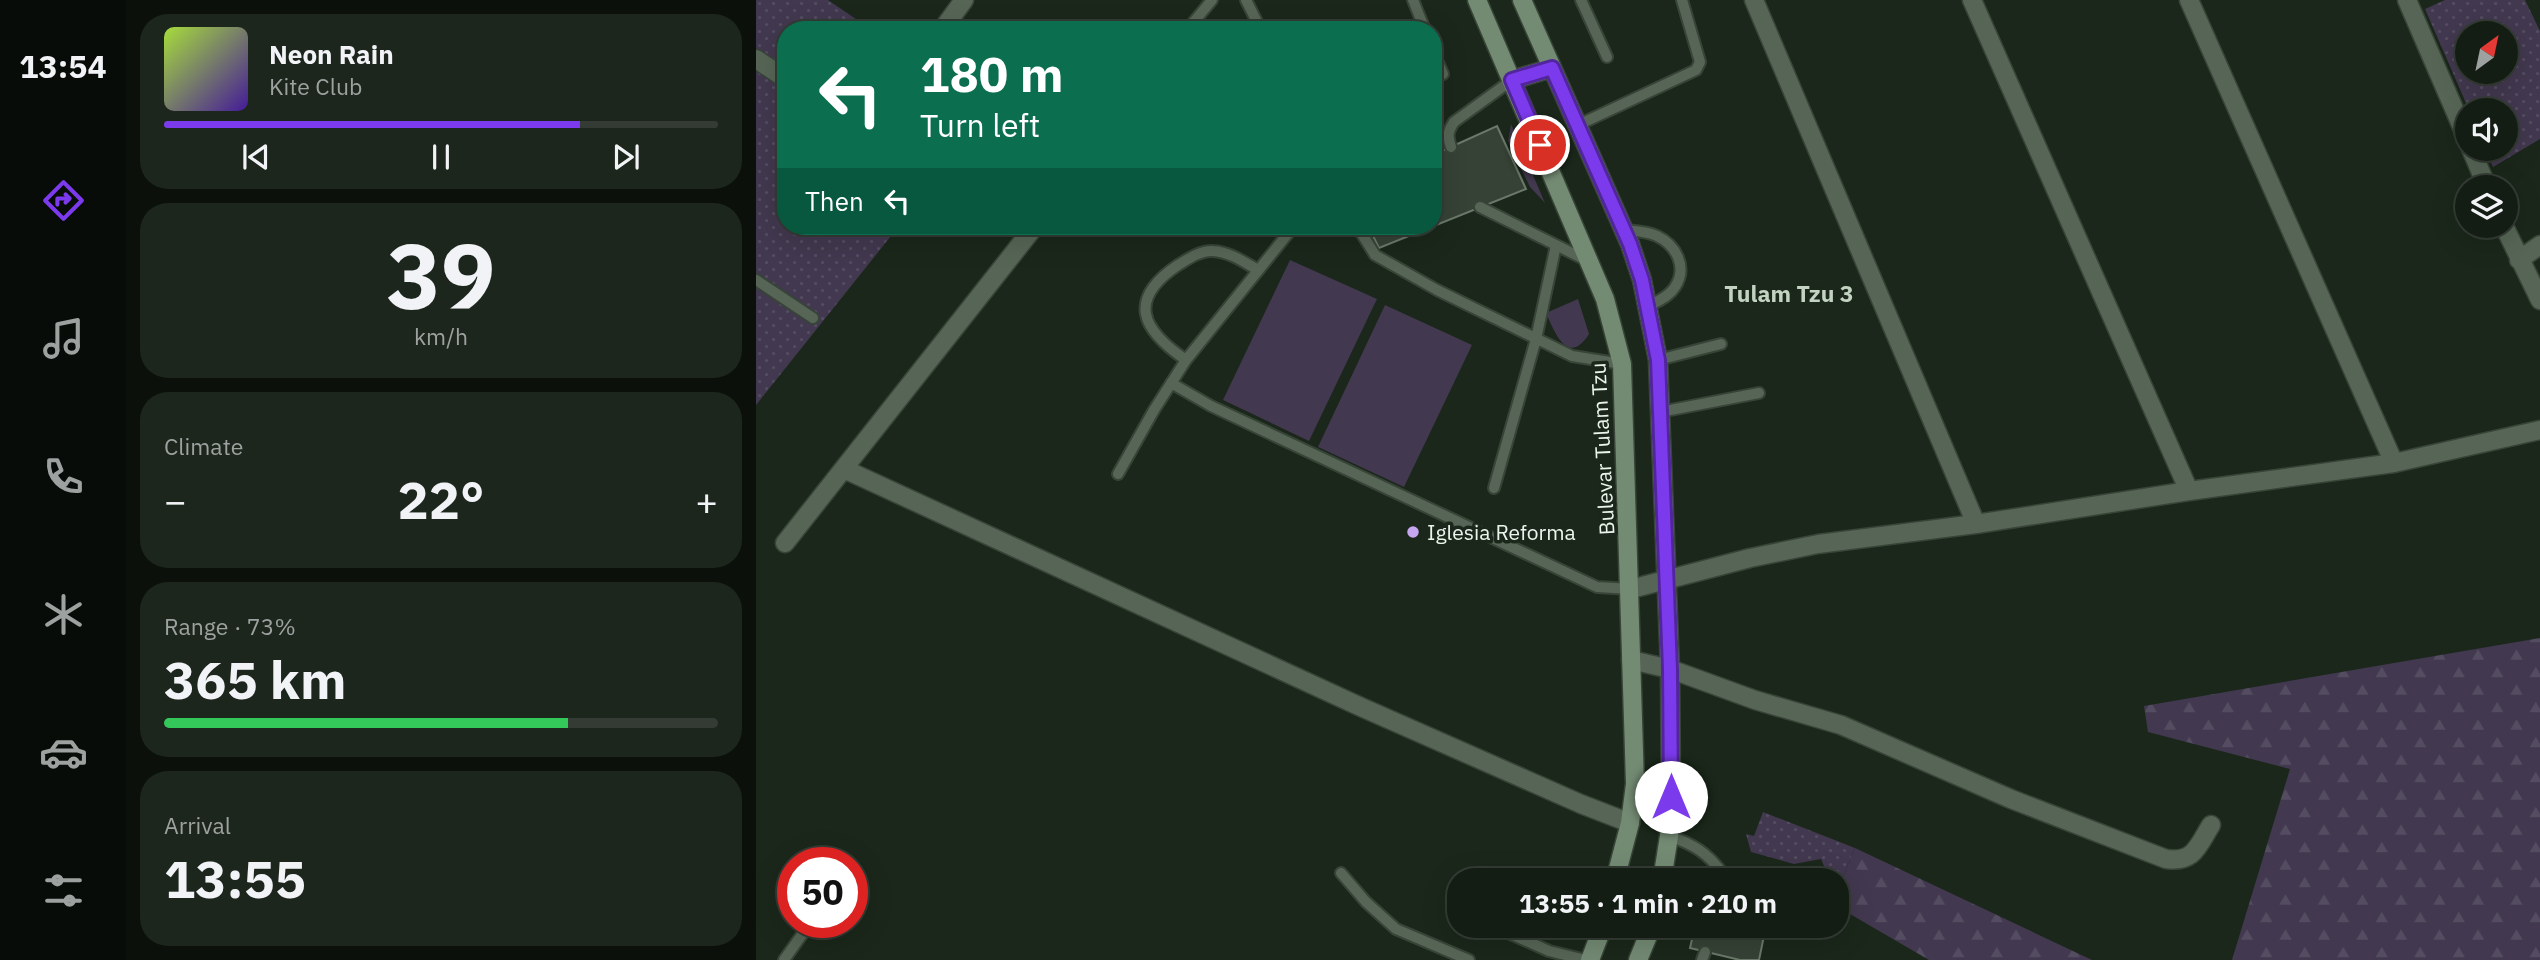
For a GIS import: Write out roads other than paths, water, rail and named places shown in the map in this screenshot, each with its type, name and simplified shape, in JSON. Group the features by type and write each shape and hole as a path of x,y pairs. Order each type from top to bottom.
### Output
{"main road":[{"name":"Bulevar Tulam Tzu","path":"1477,0 1605,299 1622,364 1635,784 1630,823 1618,868"},
{"path":"1522,0 1624,230 1642,280 1658,360 1670,669 1669,836 1664,868"},
{"path":"1512,80 1552,68"},
{"path":"1588,960 1598,938"},
{"path":"1638,960 1647,938"}],"street":[{"path":"949,21 964,0"},
{"path":"1754,0 1976,524"},
{"path":"1972,0 2189,491"},
{"path":"2189,0 2394,463"},
{"path":"2407,0 2455,111"},
{"path":"756,59 777,73"},
{"path":"785,543 1028,235"},
{"path":"2509,238 2540,300"},
{"path":"2519,260 2540,245"},
{"path":"1631,589 1666,578 1818,544 1976,524 2394,463 2540,430"},
{"path":"844,468 1361,707 1630,823"},
{"path":"1631,660 1670,669 1755,700 1841,725 2011,799 2166,859 2180,861 2193,854 2211,825"}],"lane":[{"path":"1195,21 1212,0"},
{"path":"1245,0 1256,21"},
{"path":"1413,0 1421,21"},
{"path":"1581,0 1607,57"},
{"path":"1578,125 1696,71 1700,62 1682,0"},
{"path":"1451,147 1449,130 1454,122 1512,80"},
{"path":"1480,207 1590,262"},
{"path":"1624,230 1656,235 1673,246 1680,263 1675,287 1666,297 1648,307"},
{"path":"1118,474 1186,360 1287,235"},
{"path":"1363,235 1375,255 1437,290 1572,356 1622,364"},
{"path":"1494,488 1536,339 1556,245"},
{"path":"1186,360 1165,346 1153,333 1146,316 1147,297 1161,277 1194,255 1211,250 1234,256 1258,270"},
{"path":"756,280 813,318"},
{"path":"1658,360 1721,344"},
{"path":"1171,383 1211,406 1597,587 1631,589"},
{"path":"1660,412 1759,393"},
{"path":"1669,836 1693,844 1712,858 1719,868"},
{"path":"1341,873 1366,902 1396,929 1469,960"},
{"path":"784,960 800,938"},
{"path":"1520,938 1549,951 1588,960"}],"place":[{"name":"Iglesia Reforma","path":"1413,532"}],"district":[{"name":"Tulam Tzu 3","path":"1789,293"}]}
